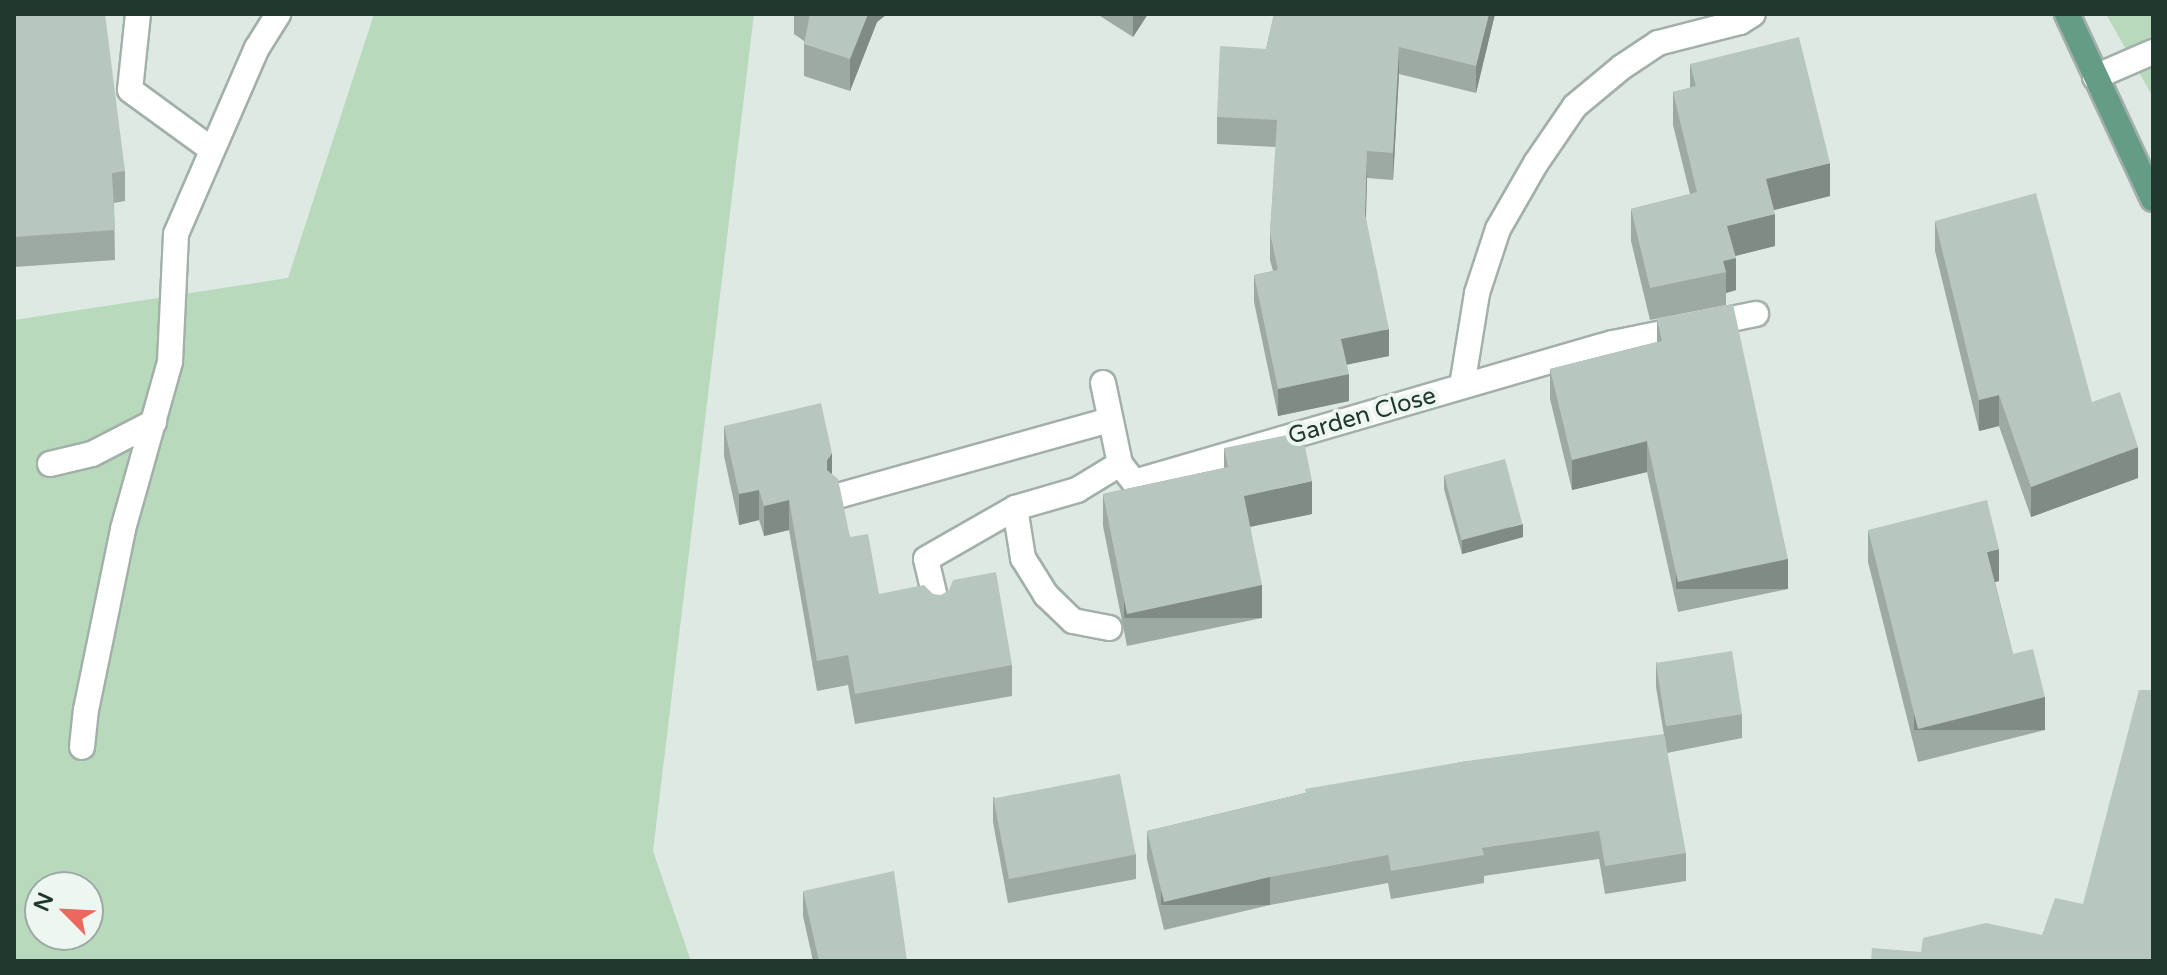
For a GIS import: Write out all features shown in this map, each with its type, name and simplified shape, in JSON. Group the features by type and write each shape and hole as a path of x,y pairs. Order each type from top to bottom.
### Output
{"main road":[{"path":"2067,14 2153,199"}],"street":[{"path":"138,14 130,90 211,149"},
{"path":"82,747 86,710 123,529 170,362 176,234 257,48 278,14"},
{"name":"Garden Close","path":"1462,386 1477,293 1498,229 1536,163 1575,106 1622,67 1658,43 1740,22 1753,14"},
{"path":"2095,77 2153,52"},
{"name":"Garden Close","path":"1120,464 1134,482 1613,343 1756,314"},
{"path":"938,610 926,559 1015,508 1077,490 1120,464 1103,383"},
{"path":"841,495 1110,420"},
{"path":"50,464 92,454 154,422"},
{"path":"1015,508 1023,558 1046,595 1073,621 1109,628"}],"green space":[{"path":"374,14 754,14 653,851 691,961 14,961 14,320 288,278"},
{"path":"2106,14 2153,14 2153,97 2133,62"}],"building":[{"path":"14,14 105,14 125,171 112,173 115,230 14,237"},
{"path":"810,14 868,14 850,59 804,44"},
{"path":"1274,14 1489,14 1476,66 1399,47 1393,153 1367,151 1365,214 1389,329 1341,339 1349,374 1278,389 1254,275 1278,270 1270,233 1277,120 1217,117 1220,46 1266,49"},
{"path":"1799,37 1830,163 1766,179 1775,214 1727,226 1736,258 1723,261 1726,272 1650,288 1631,209 1697,192 1673,92 1696,86 1690,64"},
{"path":"2036,193 2092,402 2120,392 2138,447 2031,487 1999,395 1979,400 1935,221"},
{"path":"1733,304 1788,559 1678,582 1647,441 1572,460 1550,369 1662,341 1657,319"},
{"path":"821,403 832,453 827,460 827,470 838,479 850,537 868,534 879,594 924,585 933,594 941,595 949,590 953,580 996,572 1012,665 855,694 848,655 817,661 789,500 764,506 759,490 739,494 724,426"},
{"path":"1302,432 1312,481 1244,496 1262,585 1127,614 1103,494 1228,467 1224,448"},
{"path":"1505,459 1522,524 1461,540 1444,475"},
{"path":"1987,500 1999,549 1987,552 2013,654 2033,649 2045,697 1918,729 1868,530"},
{"path":"1732,651 1742,714 1666,726 1656,663"},
{"path":"2139,690 2153,690 2153,961 1871,961 1872,948 1921,952 1923,938 1986,923 2042,935 2055,898 2083,904"},
{"path":"1664,734 1686,853 1605,866 1599,831 1482,848 1484,855 1391,871 1388,855 1270,877 1164,902 1147,831 1306,793 1305,789 1467,761"},
{"path":"1120,774 1136,854 1009,879 993,799"},
{"path":"894,871 907,961 819,961 803,891"}]}
